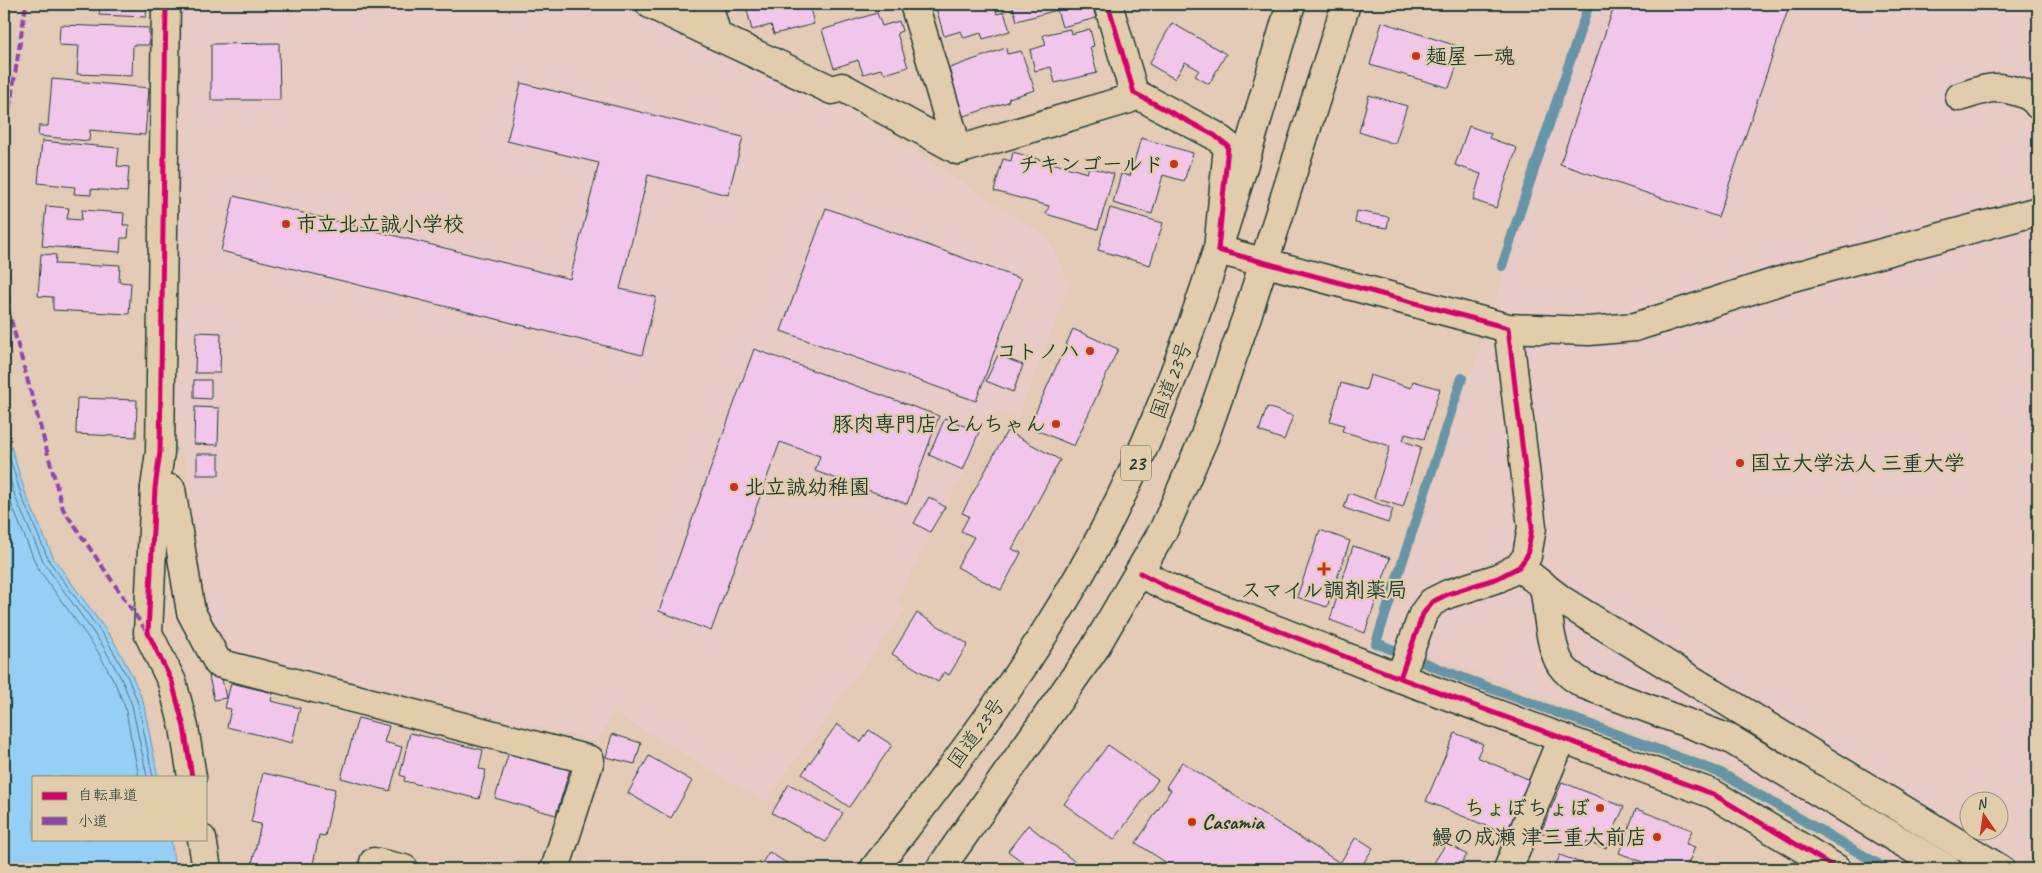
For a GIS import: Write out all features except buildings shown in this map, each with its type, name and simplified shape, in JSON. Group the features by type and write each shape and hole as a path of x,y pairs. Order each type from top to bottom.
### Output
{"main road":[{"path":"166,4 160,452 155,488 148,633 172,682 184,727 192,776"},
{"path":"650,4 832,90 842,87 958,150 1129,100 1134,93"},
{"path":"708,4 717,36"},
{"path":"914,4 958,150"},
{"path":"1108,4 1134,93 1214,135 1228,146 1218,250 1264,264 1508,328 1589,331 1635,327 1789,278 2038,211"},
{"name":"国道23号","path":"874,869 1016,679 1099,540 1145,444 1173,377 1218,250 1291,4"},
{"name":"23","path":"940,869 1093,651 1164,529 1204,438 1264,264 1346,4"},
{"path":"1960,97 1994,88 2024,94 2038,105"},
{"path":"1400,678 1423,614 1432,602 1448,594 1498,578 1519,567 1527,556 1532,527 1508,328"},
{"path":"155,488 172,489 191,612 218,663 590,760 555,869"},
{"path":"1519,567 1563,601 2000,869"},
{"path":"1140,573 1171,589 1400,678 1713,794 1831,868"},
{"path":"1544,586 1555,653 1561,665 1571,676 1585,685 1730,739 1948,869"},
{"path":"1508,869 1562,738"},
{"path":"202,840 207,869"},
{"path":"374,862 404,869"}],"shaded area":[{"path":"178,4 619,4 829,105 841,104 1048,238 1070,285 1017,419 996,412 897,600 905,610 765,802 613,712 597,741 226,649 209,617 185,456 173,451"},
{"name":"国立大学法人 三重大学","path":"1594,4 2038,4 2038,869 1904,869 1724,764 1383,638"}],"water":[{"path":"4,424 26,495 54,559 113,640 132,675 143,701 158,776 32,776 32,840 171,840 175,869 4,869"}],"waterway":[{"path":"1502,266 1589,4"},
{"path":"1462,378 1376,643 1447,672 1721,773 1887,869"}],"marked path":[{"path":"4,144 26,4"},
{"path":"4,188 9,313 63,509 147,632"}],"cycle path":[{"path":"166,4 160,452 155,488 148,633 172,682 184,727 192,776"},
{"path":"1108,4 1134,93 1214,135 1228,146 1218,250 1508,328 1532,527 1527,556 1519,567 1498,578 1448,594 1432,602 1423,614 1400,678"},
{"path":"1140,573 1171,589 1400,678 1713,794 1837,869"}],"place":[{"name":"麺屋 一魂","path":"1416,56"},
{"name":"チキンゴールド","path":"1174,164"},
{"name":"市立北立誠小学校","path":"286,224"},
{"name":"コトノハ","path":"1090,351"},
{"name":"豚肉専門店 とんちゃん","path":"1056,424"},
{"name":"国立大学法人 三重大学","path":"1740,463"},
{"name":"北立誠幼稚園","path":"734,487"},
{"name":"スマイル調剤薬局","path":"1324,569"},
{"name":"ちょぼちょぼ","path":"1600,808"},
{"name":"Casamia","path":"1192,822"},
{"name":"鰻の成瀬 津三重大前店","path":"1657,837"}]}
